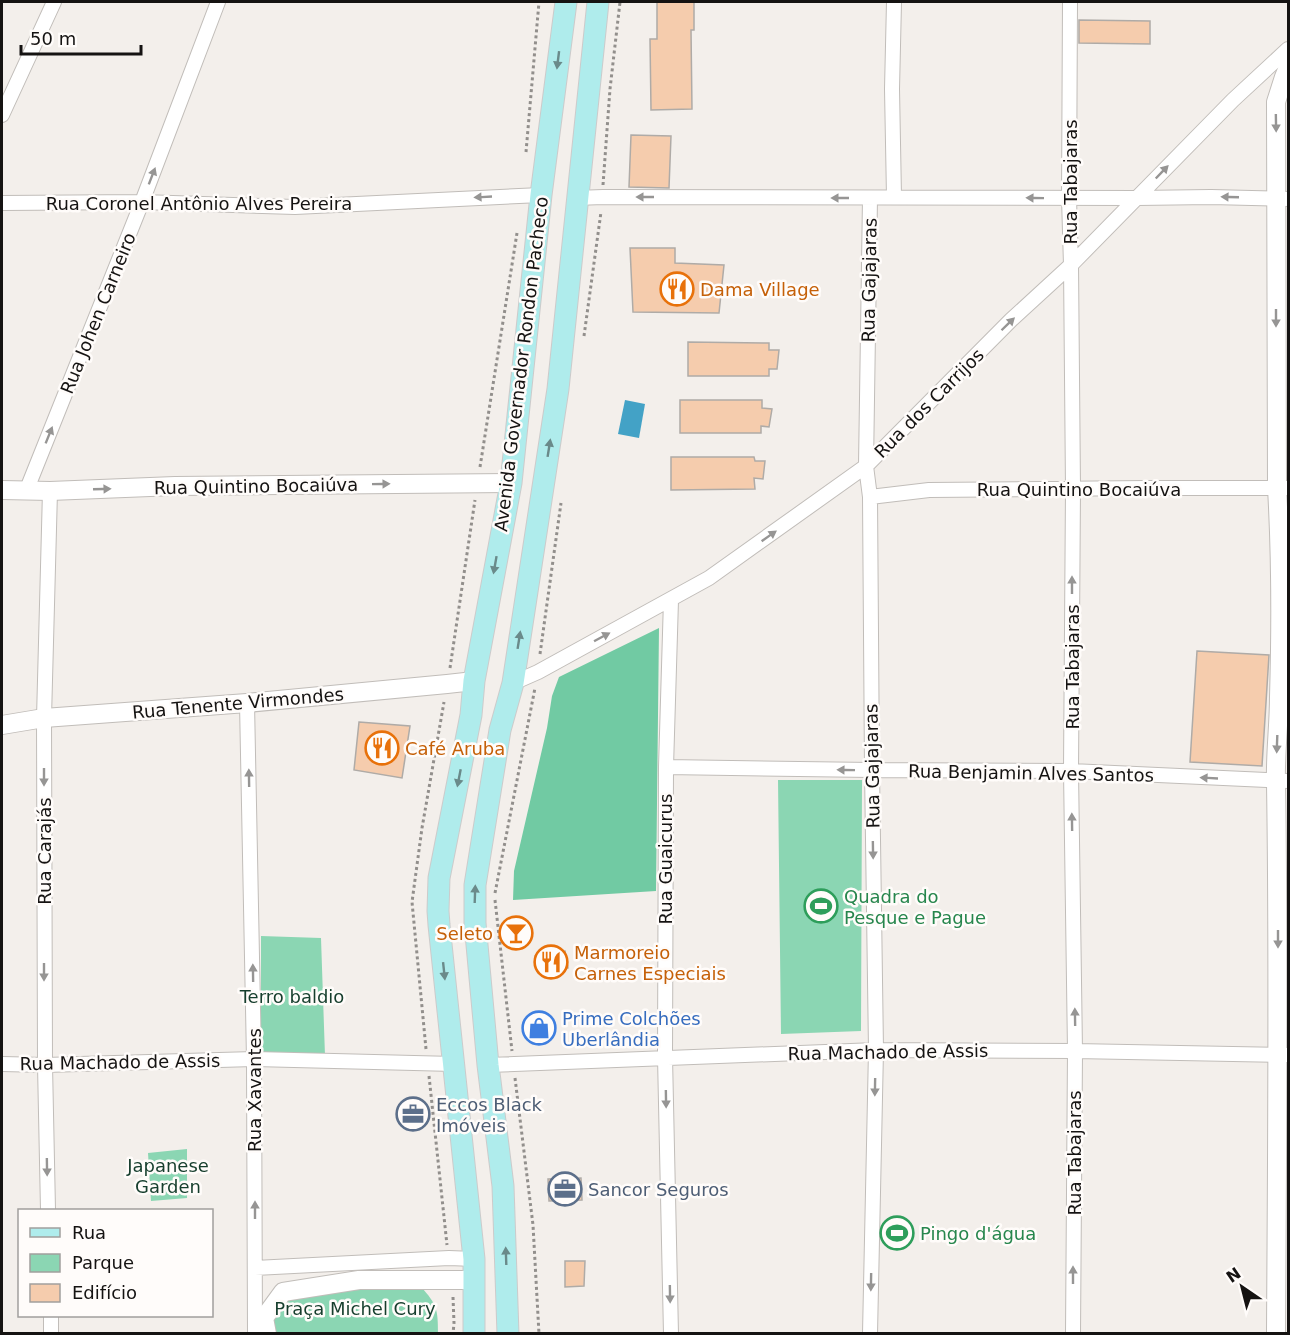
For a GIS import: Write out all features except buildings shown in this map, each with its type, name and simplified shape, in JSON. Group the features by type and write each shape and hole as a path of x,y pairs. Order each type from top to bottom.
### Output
{"main road":[{"name":"Avenida Governador Rondon Pacheco","path":"474,1334 474,1259 439,925 438,892 511,483 541,195 566,2"},
{"name":"Avenida Governador Rondon Pacheco","path":"508,1334 503,1186 488,1065 474,898 500,730 513,683 558,389 598,2"}],"street":[{"path":"2,115 54,2"},
{"name":"Rua Johen Carneiro","path":"27,489 142,202 218,2"},
{"path":"894,2 892,88 894,197"},
{"name":"Rua Tabajaras","path":"1070,2 1069,198 1073,489 1071,771 1075,1051 1073,1334"},
{"name":"Rua dos Carrijos","path":"513,683 538,672 709,578 866,466 1003,328 1071,265 1233,100 1288,50"},
{"path":"1276,1334 1283,1055 1277,822 1282,781 1279,698 1280,537 1283,488 1282,199 1276,102 1288,67"},
{"name":"Rua Coronel Antônio Alves Pereira","path":"2,203 142,202 295,207 541,195"},
{"path":"576,198 1210,197 1282,199"},
{"name":"Rua Gajajaras","path":"870,198 866,466 870,497 876,1050 870,1334"},
{"name":"Rua Quintino Bocaiúva","path":"2,490 511,483"},
{"name":"Rua Quintino Bocaiúva","path":"870,497 929,490 1283,488"},
{"name":"Rua Carajás","path":"48,1209 45,1065 44,718 50,491"},
{"name":"Rua Guaicurus","path":"671,600 666,767 665,1057 671,1334"},
{"name":"Rua Tenente Virmondes","path":"2,725 44,718 247,703 474,681"},
{"name":"Rua Xavantes","path":"247,703 254,1059 255,1334"},
{"name":"Rua Benjamin Alves Santos","path":"666,767 1071,771 1282,781"},
{"name":"Rua Machado de Assis","path":"488,1065 876,1050 1283,1055"},
{"name":"Rua Machado de Assis","path":"2,1064 45,1065 254,1059 454,1064"},
{"path":"255,1268 449,1258 474,1259"},
{"path":"267,1334 264,1318 283,1292 359,1280 475,1281"},
{"path":"51,1317 51,1334"}],"green space":[{"path":"659,628 656,891 513,900 514,871 547,728 552,696 559,677"},
{"name":"Quadra do Pesque e Pague","path":"778,780 862,780 861,1031 781,1034"},
{"name":"Terro baldio","path":"261,936 321,938 325,1056 261,1054"},
{"name":"Japanese Garden","path":"187,1149 187,1198 151,1201 148,1153"},
{"name":"Praça Michel Cury","path":"421,1287 436,1308 438,1333 276,1333 273,1315 284,1297 318,1288"}],"water":[{"path":"625,400 645,404 639,438 618,434"}],"place":[{"name":"Dama Village","path":"677,289"},
{"name":"Café Aruba","path":"382,748"},
{"name":"Quadra do Pesque e Pague","path":"821,906"},
{"name":"Seleto","path":"516,933"},
{"name":"Marmoreio Carnes Especiais","path":"551,962"},
{"name":"Prime Colchões Uberlândia","path":"539,1028"},
{"name":"Eccos Black Imóveis","path":"413,1114"},
{"name":"Sancor Seguros","path":"565,1189"},
{"name":"Pingo d'água","path":"897,1233"}]}
